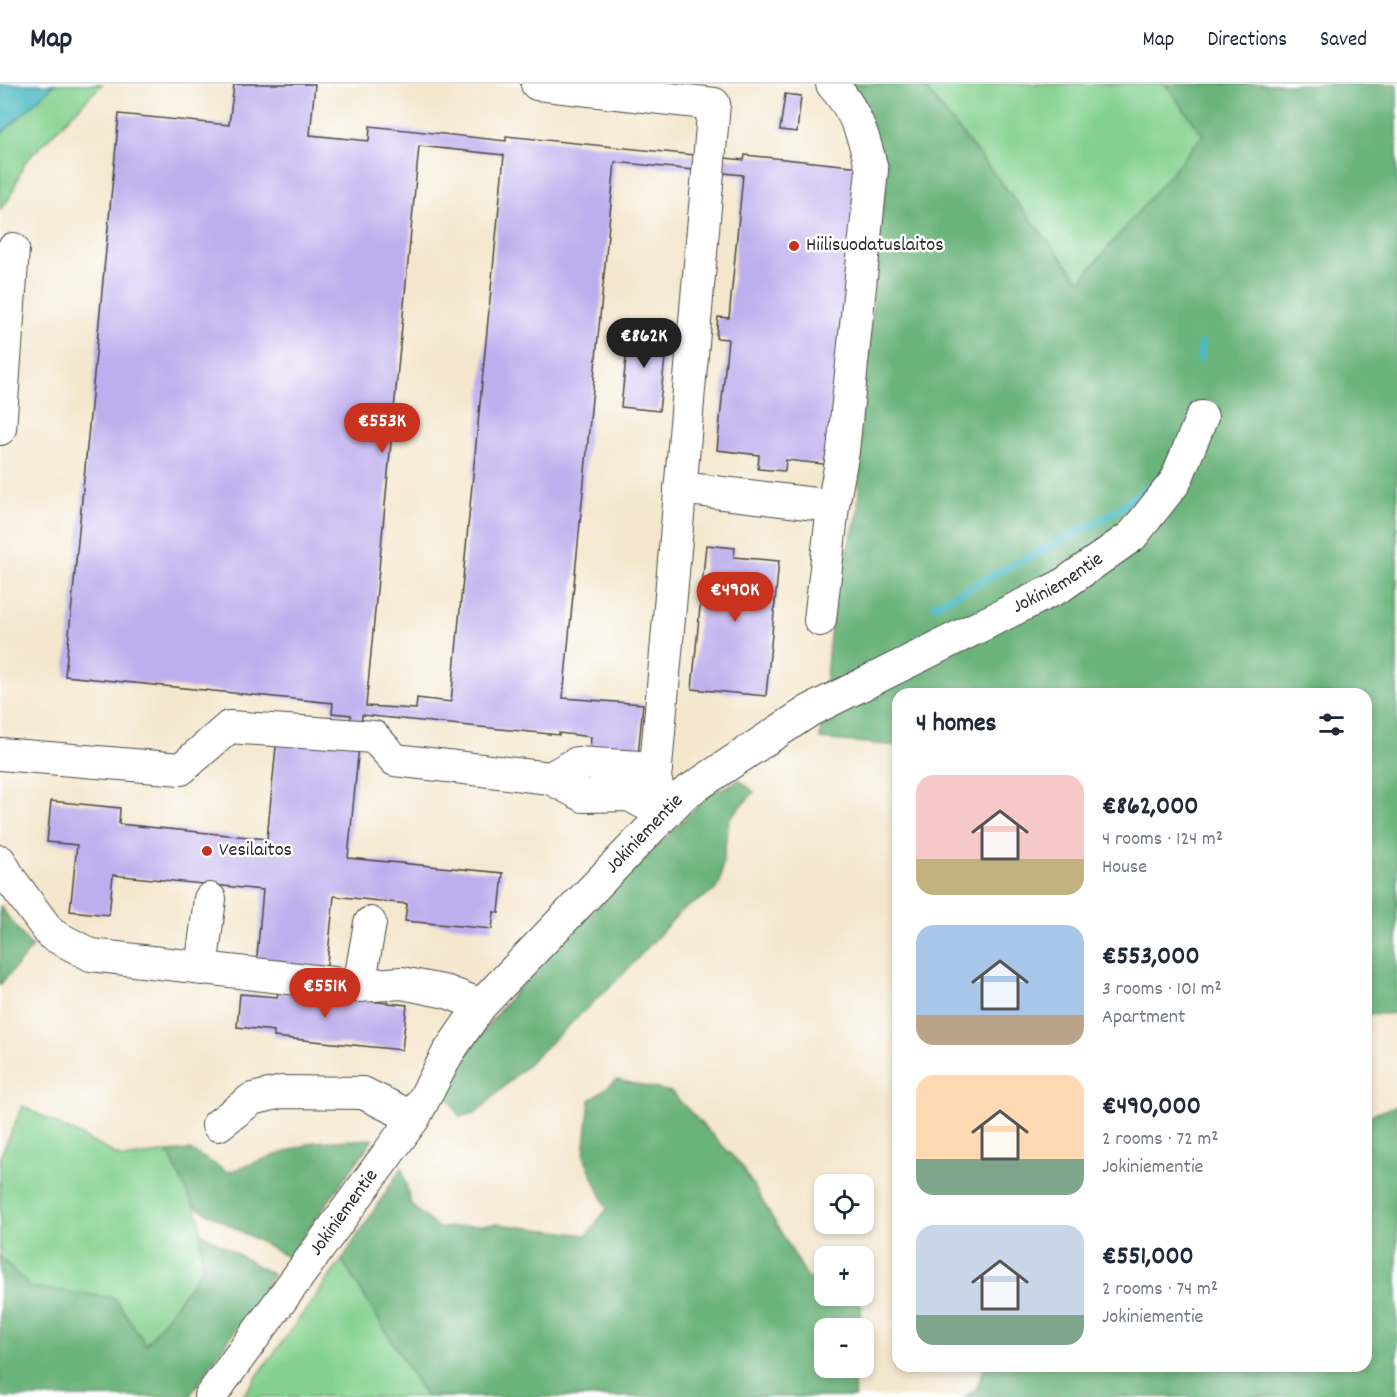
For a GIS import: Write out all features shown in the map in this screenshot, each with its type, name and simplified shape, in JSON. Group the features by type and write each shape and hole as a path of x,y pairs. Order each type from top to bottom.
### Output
{"street":[{"path":"537,84 723,94 681,488 655,778 665,814"},
{"path":"820,620 833,506 843,451 872,170 864,136 856,117 832,84"},
{"path":"0,429 13,249"},
{"name":"Jokiniementie","path":"210,1397 414,1118 448,1053 481,1005 684,794 809,711 1061,586 1132,536 1175,482 1202,417"},
{"path":"681,488 833,506"},
{"path":"0,754 181,769 229,727 374,737 395,760 550,778 584,796 629,795 665,814"},
{"path":"550,778 577,763 656,768"},
{"path":"0,861 11,880 51,934 91,955 359,986 402,983 447,992 481,1005"},
{"path":"201,969 210,899"},
{"path":"359,986 370,923"},
{"path":"218,1125 252,1099 282,1092 363,1093 414,1118"}],"green space":[{"path":"55,84 102,84 25,162 9,199 0,209 0,135"},
{"path":"840,84 922,84 1080,281 1203,135 1165,84 1397,84 1397,1013 1372,1015 1372,688 892,688 892,745 820,739 834,594 858,514 861,418 887,165"},
{"path":"922,84 1165,84 1204,135 1080,281"},
{"path":"740,780 754,792 729,819 717,889 681,911 622,975 477,1112 460,1117 445,1092 473,1044 522,983 708,795"},
{"path":"0,906 32,948 0,985"},
{"path":"617,1080 671,1092 741,1165 808,1278 814,1280 814,1306 861,1306 861,1318 814,1318 814,1378 854,1378 855,1397 426,1397 342,1260 402,1167 411,1205 438,1228 498,1224 587,1235 607,1209 584,1156 590,1100"},
{"path":"23,1106 123,1158 168,1152 200,1219 202,1269 146,1345 0,1397 0,1271 30,1287 0,1257 0,1157"},
{"path":"1397,1106 1397,1397 965,1397 977,1388 982,1372 1372,1372 1372,1114"},
{"path":"373,1139 288,1257 193,1205 168,1152 190,1150 228,1172 314,1142"},
{"path":"202,1233 273,1275 189,1397 0,1397 0,1257 31,1287 115,1298 146,1345 202,1269"},
{"path":"342,1260 426,1397 242,1397"}],"water":[{"path":"0,84 55,84 0,135"}],"building":[{"path":"234,84 315,84 310,135 369,141 370,126 506,141 506,136 744,160 745,155 861,167 832,465 786,460 785,471 758,469 759,455 717,450 728,339 716,338 718,317 729,318 743,175 615,162 563,698 643,704 638,756 590,751 591,737 362,715 348,858 503,873 499,913 494,912 492,929 405,921 407,904 334,896 326,973 256,967 263,890 113,875 109,915 70,911 77,845 47,842 51,801 120,808 119,824 267,839 277,736 349,744 351,715 332,713 333,703 65,676 119,114 229,125","holes":["419,146 504,155 451,702 417,698 416,709 366,706"]},
{"path":"785,94 801,96 797,132 780,130"},
{"path":"629,328 668,332 659,411 621,407"},
{"path":"706,545 735,548 734,557 779,561 766,696 692,689"},
{"path":"278,992 407,1005 402,1050 274,1037 274,1031 237,1027 240,994 277,997"}],"waterway":[{"path":"1200,358 1202,344"},
{"path":"935,605 1106,518 1159,479"}],"place":[{"name":"Hiilisuodatuslaitos","path":"794,246"},
{"name":"Vesilaitos","path":"207,851"}]}
